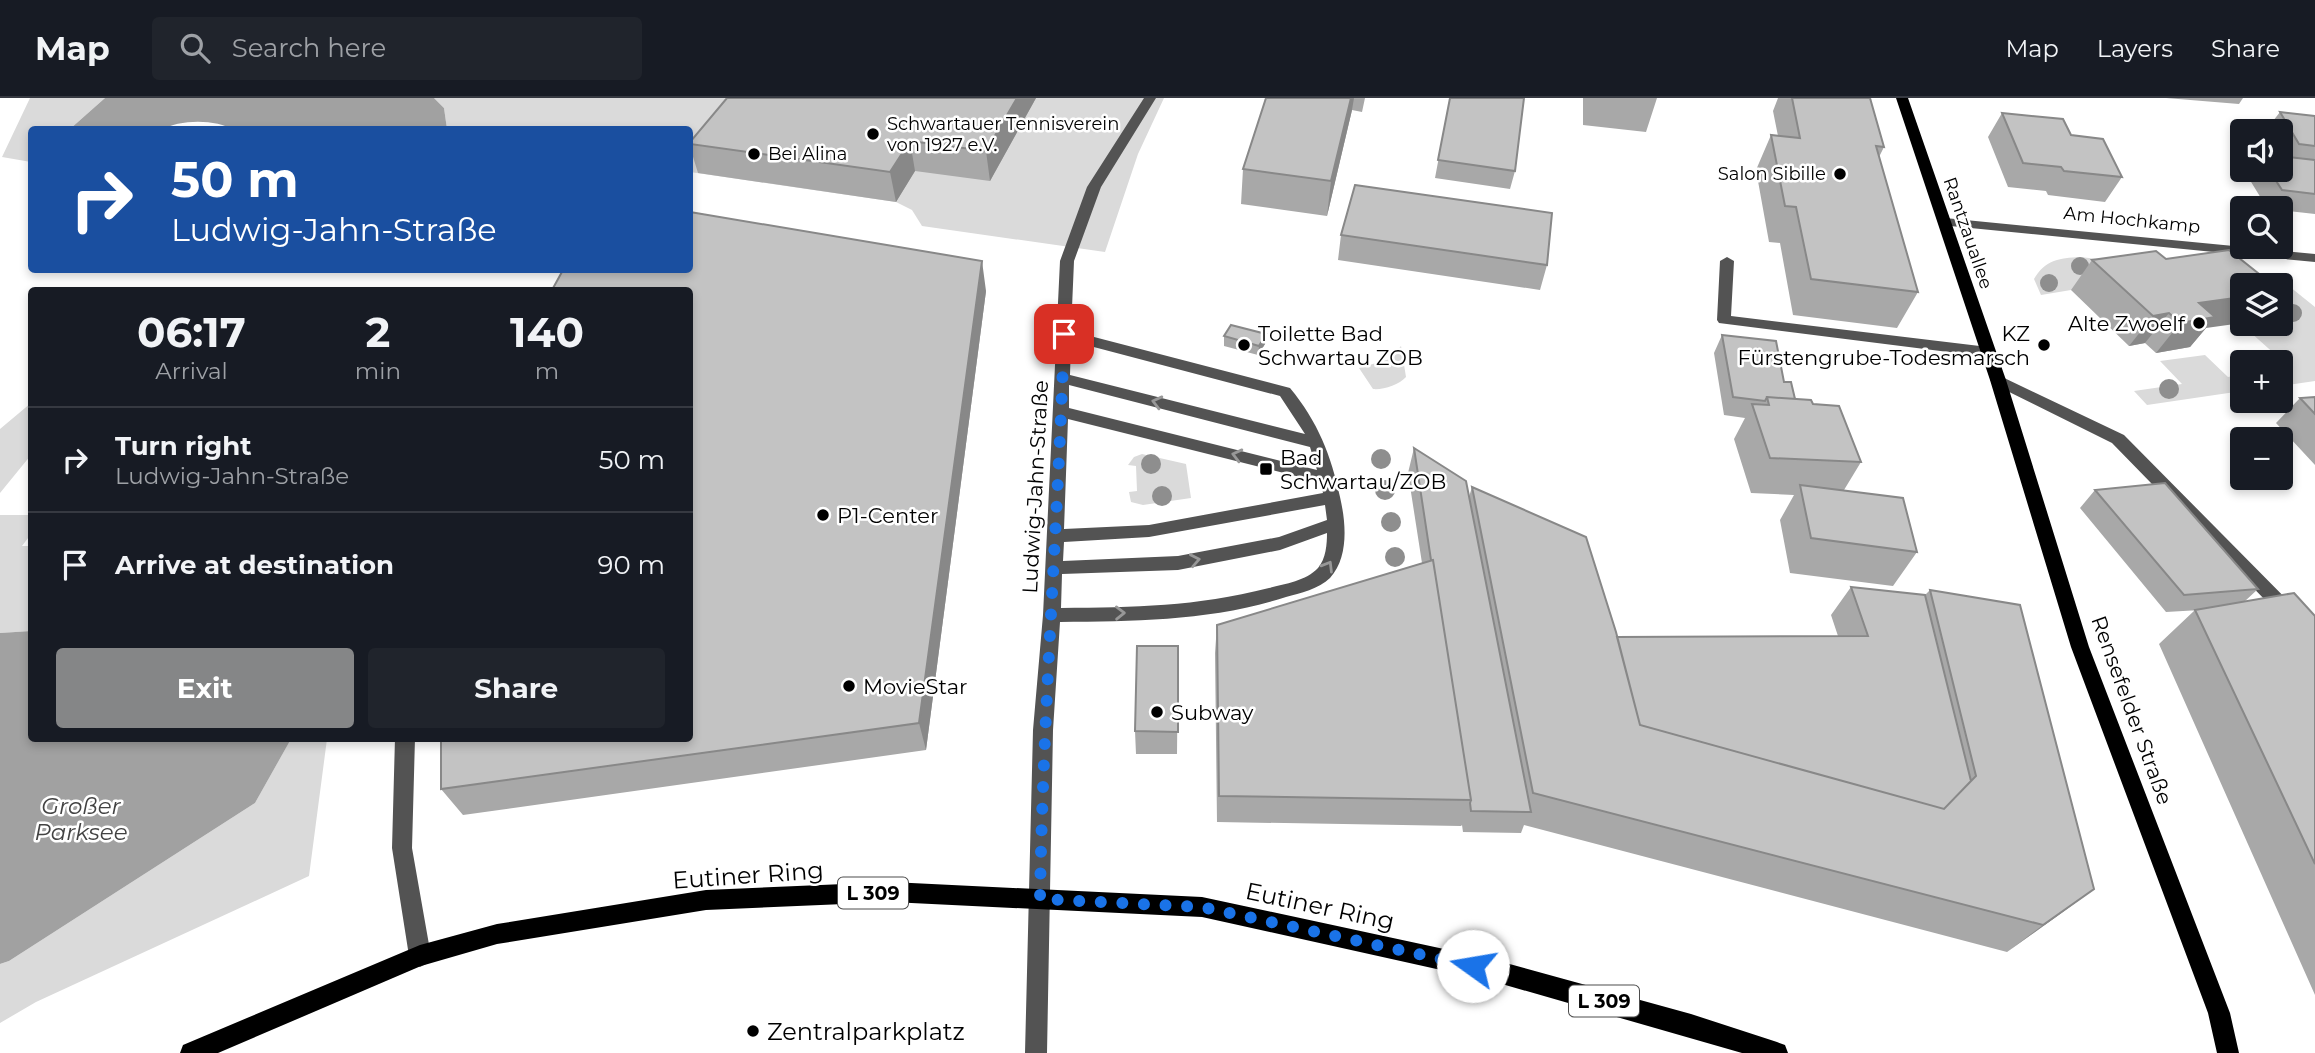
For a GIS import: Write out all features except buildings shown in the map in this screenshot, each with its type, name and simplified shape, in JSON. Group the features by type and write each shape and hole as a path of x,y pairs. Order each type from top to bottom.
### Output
{"main road":[{"name":"Rantzauallee","path":"1902,98 1998,380"},
{"name":"Rensefelder Straße","path":"1998,380 2080,647 2220,1013 2228,1053"},
{"name":"Eutiner Ring","path":"191,1053 420,956 497,934 706,900 891,892 1202,907 1495,971 1691,1025 1777,1053"}],"street":[{"name":"Ludwig-Jahn-Straße","path":"1037,1053 1043,730 1052,615 1067,261 1094,187 1150,98"},
{"name":"Am Hochkamp","path":"1945,222 2315,258"},
{"path":"1727,261 1724,320 1988,352"},
{"path":"1052,615 1184,612 1292,590 1322,576 1334,555 1336,523 1318,443 1305,415 1285,393 1064,334"},
{"path":"1062,377 1318,443"},
{"path":"1998,380 2118,439 2315,640"},
{"path":"1060,412 1327,478"},
{"path":"1055,536 1149,531 1332,498"},
{"path":"1054,568 1178,563 1280,543 1336,523"},
{"path":"405,742 402,848 420,956"}],"shaded area":[{"path":"30,98 105,98 73,126 28,126 28,161 2,157"},
{"path":"434,98 1164,98 1138,154 1105,252 922,226 912,210 896,202 693,172 693,126 447,126 444,108"},
{"path":"2080,257 2230,274 2230,286 2071,290 2041,295 2034,279 2048,264 2059,259"},
{"path":"2293,289 2315,307 2315,381 2293,384 2293,350 2270,350 2255,336 2293,336"},
{"path":"1401,346 1406,377 1391,386 1373,389 1359,368 1390,359"},
{"path":"2205,355 2230,377 2230,393 2147,405 2134,391 2182,384 2160,361"},
{"path":"28,406 28,459 0,493 0,429"},
{"path":"1142,454 1186,464 1191,498 1143,505 1131,502 1129,492 1137,491 1136,466 1128,465 1134,457"},
{"path":"0,515 28,515 28,538 22,546 28,546 28,631 0,633"},
{"path":"289,742 327,742 309,876 36,1002 0,1023 0,964 9,961 255,803"}],"water":[{"path":"105,98 434,98 444,108 447,126 226,126 188,122 169,126 73,126"},
{"name":"Großer Parksee","path":"28,631 28,742 289,742 255,803 9,961 0,964 0,633"}],"place":[{"name":"Schwartauer Tennisverein von 1927 e.V.","path":"873,134"},
{"name":"Bei Alina","path":"754,154"},
{"name":"Salon Sibille","path":"1840,174"},
{"name":"Alte Zwoelf","path":"2199,323"},
{"name":"Toilette Bad Schwartau ZOB","path":"1244,345"},
{"name":"KZ Fürstengrube-Todesmarsch","path":"2044,345"},
{"name":"Bad Schwartau/ZOB","path":"1266,469"},
{"name":"P1-Center","path":"823,515"},
{"name":"MovieStar","path":"849,686"},
{"name":"Subway","path":"1157,712"},
{"name":"Zentralparkplatz","path":"753,1031"}],"route":[{"path":"1064,334 1052,615 1043,730 1040,899 1202,907 1473,966"}]}
